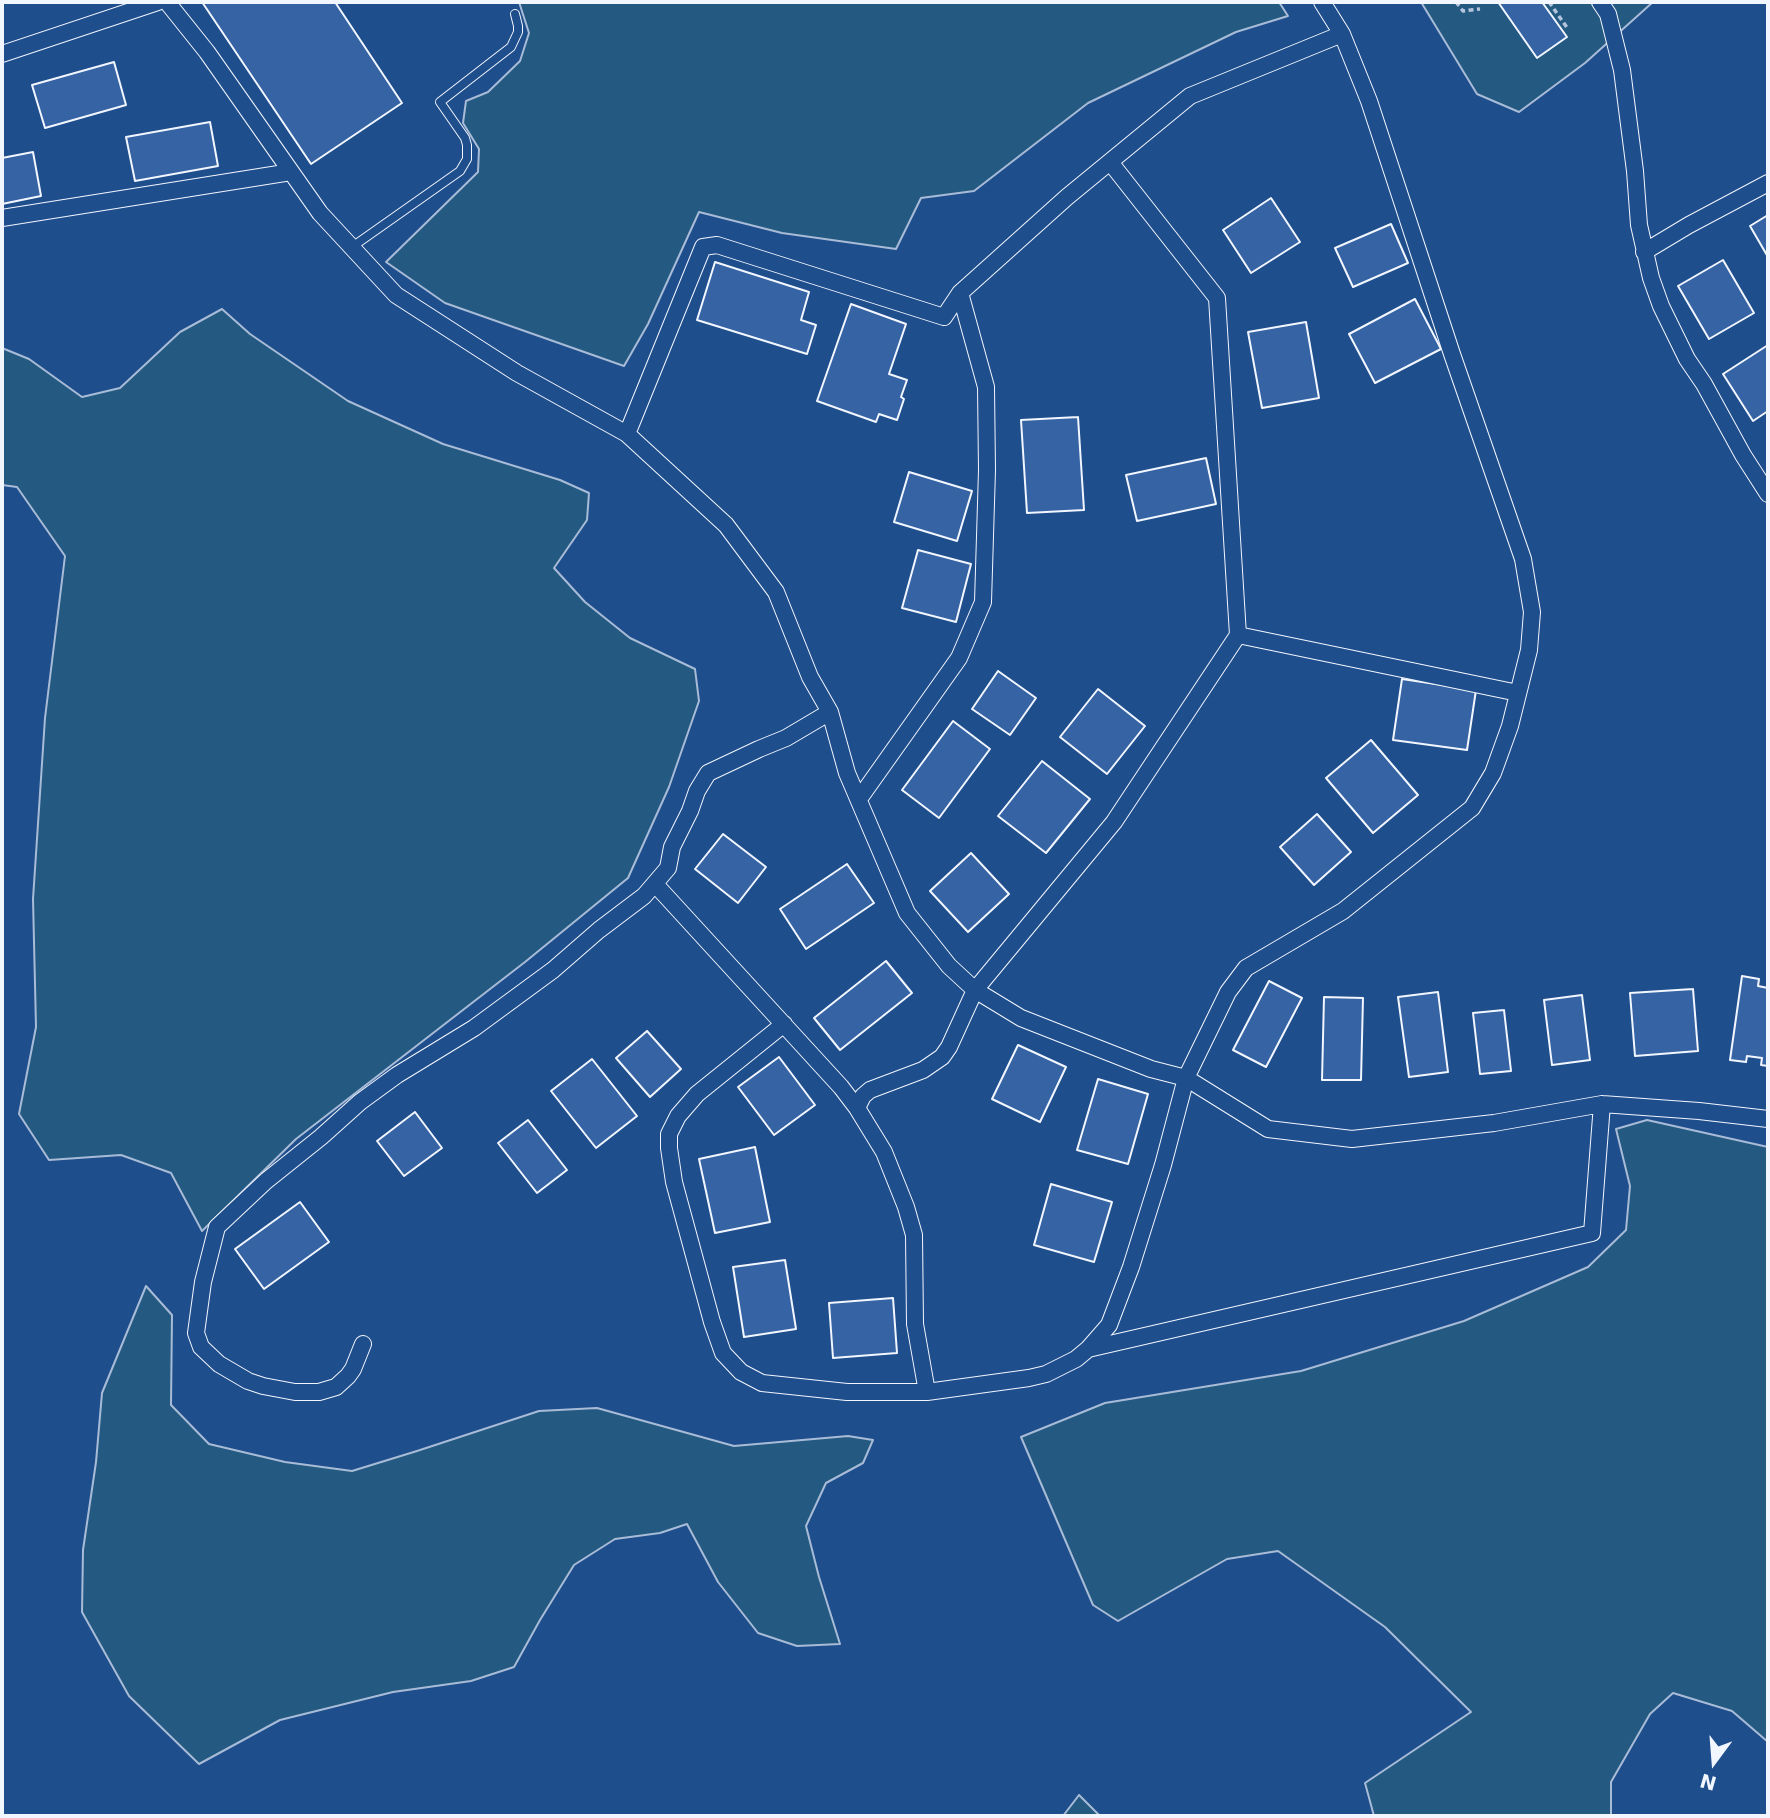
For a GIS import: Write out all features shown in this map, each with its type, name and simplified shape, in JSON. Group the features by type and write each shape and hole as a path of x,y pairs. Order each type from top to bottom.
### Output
{"street":[{"path":"2,54 158,2"},
{"path":"167,2 206,52 320,214 396,295 517,373 627,434 726,525 776,592 810,677 830,712 847,773 907,913 949,967 975,990 1021,1018 1151,1069 1186,1079 1268,1129 1352,1139 1494,1123 1602,1104 1768,1119"},
{"path":"784,1024 698,1094 678,1116 669,1134 674,1182 723,1353 741,1372 762,1382 847,1391 927,1392 1046,1374 1062,1367 1088,1349 1109,1325 1131,1267 1163,1165 1186,1079 1228,992 1246,968 1343,911 1472,808 1493,773 1510,726 1529,650 1532,612 1524,559 1452,354 1369,101 1342,34 1322,2"},
{"path":"1600,2 1608,14 1622,70 1639,225 1644,252 1661,306 1687,359 1768,494"},
{"path":"627,434 703,247 717,244 944,317 960,293 1067,197 1191,96 1342,34"},
{"path":"857,1108 863,1096 870,1090 923,1070 942,1056 975,990 1114,822 1238,635 1217,298 1110,162"},
{"path":"2,218 291,172"},
{"path":"1644,252 1768,183"},
{"path":"859,799 959,658 983,602 987,470 986,387 960,293"},
{"path":"1238,635 1518,693"},
{"path":"363,1343 348,1376 335,1387 319,1392 295,1392 263,1386 240,1377 219,1364 201,1348 196,1334 203,1282 217,1227 266,1181 360,1102 397,1075 474,1028 553,970 599,930 637,902 668,868 672,847 708,773 786,738 830,712"},
{"path":"656,884 841,1087 884,1152 896,1179 914,1235 915,1324 927,1392"},
{"path":"1088,1349 1592,1233 1602,1104"}],"lane":[{"path":"352,247 460,172 467,159 467,145 440,102 511,47 518,32 515,14"}],"path":[{"path":"1456,2 1463,11 1480,9"},
{"path":"1549,2 1568,29"}],"shaded area":[{"path":"519,2 1279,2 1288,16 1236,32 1088,103 974,191 921,198 896,249 782,233 699,212 648,324 624,366 445,303 386,262 478,172 479,149 463,123 466,101 488,92 520,61 529,33"},
{"path":"1421,2 1653,2 1585,63 1519,112 1477,94"},
{"path":"222,309 250,334 348,401 443,444 560,480 589,493 587,520 554,568 585,602 630,638 695,669 699,701 669,787 628,878 525,962 296,1139 202,1231 171,1173 121,1155 49,1160 19,1114 36,1027 33,899 45,718 65,556 17,487 2,485 2,348 29,359 82,397 120,388 180,332"},
{"path":"1647,1120 1768,1147 1768,1742 1732,1711 1673,1693 1650,1714 1611,1782 1611,1816 1374,1816 1365,1783 1471,1712 1385,1627 1278,1551 1227,1559 1118,1621 1093,1605 1021,1437 1105,1403 1301,1371 1464,1321 1588,1267 1626,1230 1630,1186 1616,1129"},
{"path":"146,1286 172,1315 171,1405 209,1444 285,1462 352,1471 539,1411 597,1408 734,1446 848,1436 873,1440 863,1463 826,1483 806,1526 840,1644 797,1646 758,1633 718,1582 687,1524 660,1533 615,1539 574,1565 514,1667 471,1681 393,1692 280,1720 199,1764 129,1696 82,1612 83,1550 96,1462 102,1393"},
{"path":"1079,1795 1100,1816 1063,1816"}],"building":[{"path":"202,2 335,2 402,103 311,164"},
{"path":"1498,2 1542,2 1567,37 1537,58"},
{"path":"114,62 126,105 45,128 32,85"},
{"path":"210,122 218,166 135,181 126,137"},
{"path":"33,152 41,196 2,204 2,158"},
{"path":"1271,198 1300,242 1251,273 1223,230"},
{"path":"1768,215 1768,257 1750,226"},
{"path":"1391,224 1408,263 1353,287 1335,248"},
{"path":"1723,260 1754,313 1709,339 1678,286"},
{"path":"715,262 809,292 801,320 816,325 807,354 697,320"},
{"path":"1415,299 1441,349 1375,383 1349,334"},
{"path":"851,304 906,324 889,374 907,380 897,420 879,414 876,422 817,401"},
{"path":"1306,322 1319,398 1262,408 1248,332"},
{"path":"1768,345 1768,411 1753,421 1723,374"},
{"path":"1078,417 1084,510 1027,513 1021,420"},
{"path":"1206,458 1216,504 1137,521 1126,475"},
{"path":"909,472 972,491 957,541 894,522"},
{"path":"918,550 971,564 956,622 902,608"},
{"path":"998,671 1036,698 1010,735 972,709"},
{"path":"1402,679 1476,690 1467,750 1393,740"},
{"path":"1098,689 1145,726 1107,774 1060,737"},
{"path":"953,721 990,749 939,818 902,790"},
{"path":"1371,740 1418,795 1373,833 1326,778"},
{"path":"1042,761 1090,799 1046,853 998,816"},
{"path":"1317,814 1351,852 1314,885 1280,847"},
{"path":"723,834 766,867 738,903 695,869"},
{"path":"971,853 1009,894 968,932 930,891"},
{"path":"847,864 874,903 806,949 780,909"},
{"path":"886,961 912,993 840,1050 814,1018"},
{"path":"1742,976 1759,979 1758,986 1768,988 1768,1066 1761,1065 1762,1058 1747,1056 1746,1062 1730,1060"},
{"path":"1269,981 1302,998 1266,1067 1233,1050"},
{"path":"1693,989 1698,1051 1635,1056 1630,993"},
{"path":"1438,992 1448,1072 1409,1077 1398,997"},
{"path":"1582,995 1590,1060 1552,1065 1544,1000"},
{"path":"1324,997 1363,998 1361,1080 1322,1080"},
{"path":"1504,1010 1511,1071 1480,1074 1473,1013"},
{"path":"647,1031 681,1069 650,1097 616,1058"},
{"path":"1018,1045 1066,1067 1040,1122 992,1099"},
{"path":"779,1057 815,1105 774,1135 738,1087"},
{"path":"592,1059 637,1116 596,1148 551,1091"},
{"path":"1098,1079 1148,1094 1128,1164 1077,1150"},
{"path":"415,1112 442,1148 404,1176 377,1141"},
{"path":"528,1120 567,1170 537,1193 498,1143"},
{"path":"755,1147 770,1222 715,1233 699,1159"},
{"path":"1051,1184 1112,1202 1094,1262 1034,1245"},
{"path":"300,1202 329,1242 264,1289 235,1249"},
{"path":"785,1260 796,1329 744,1337 733,1267"},
{"path":"893,1298 897,1353 833,1358 829,1303"}]}
